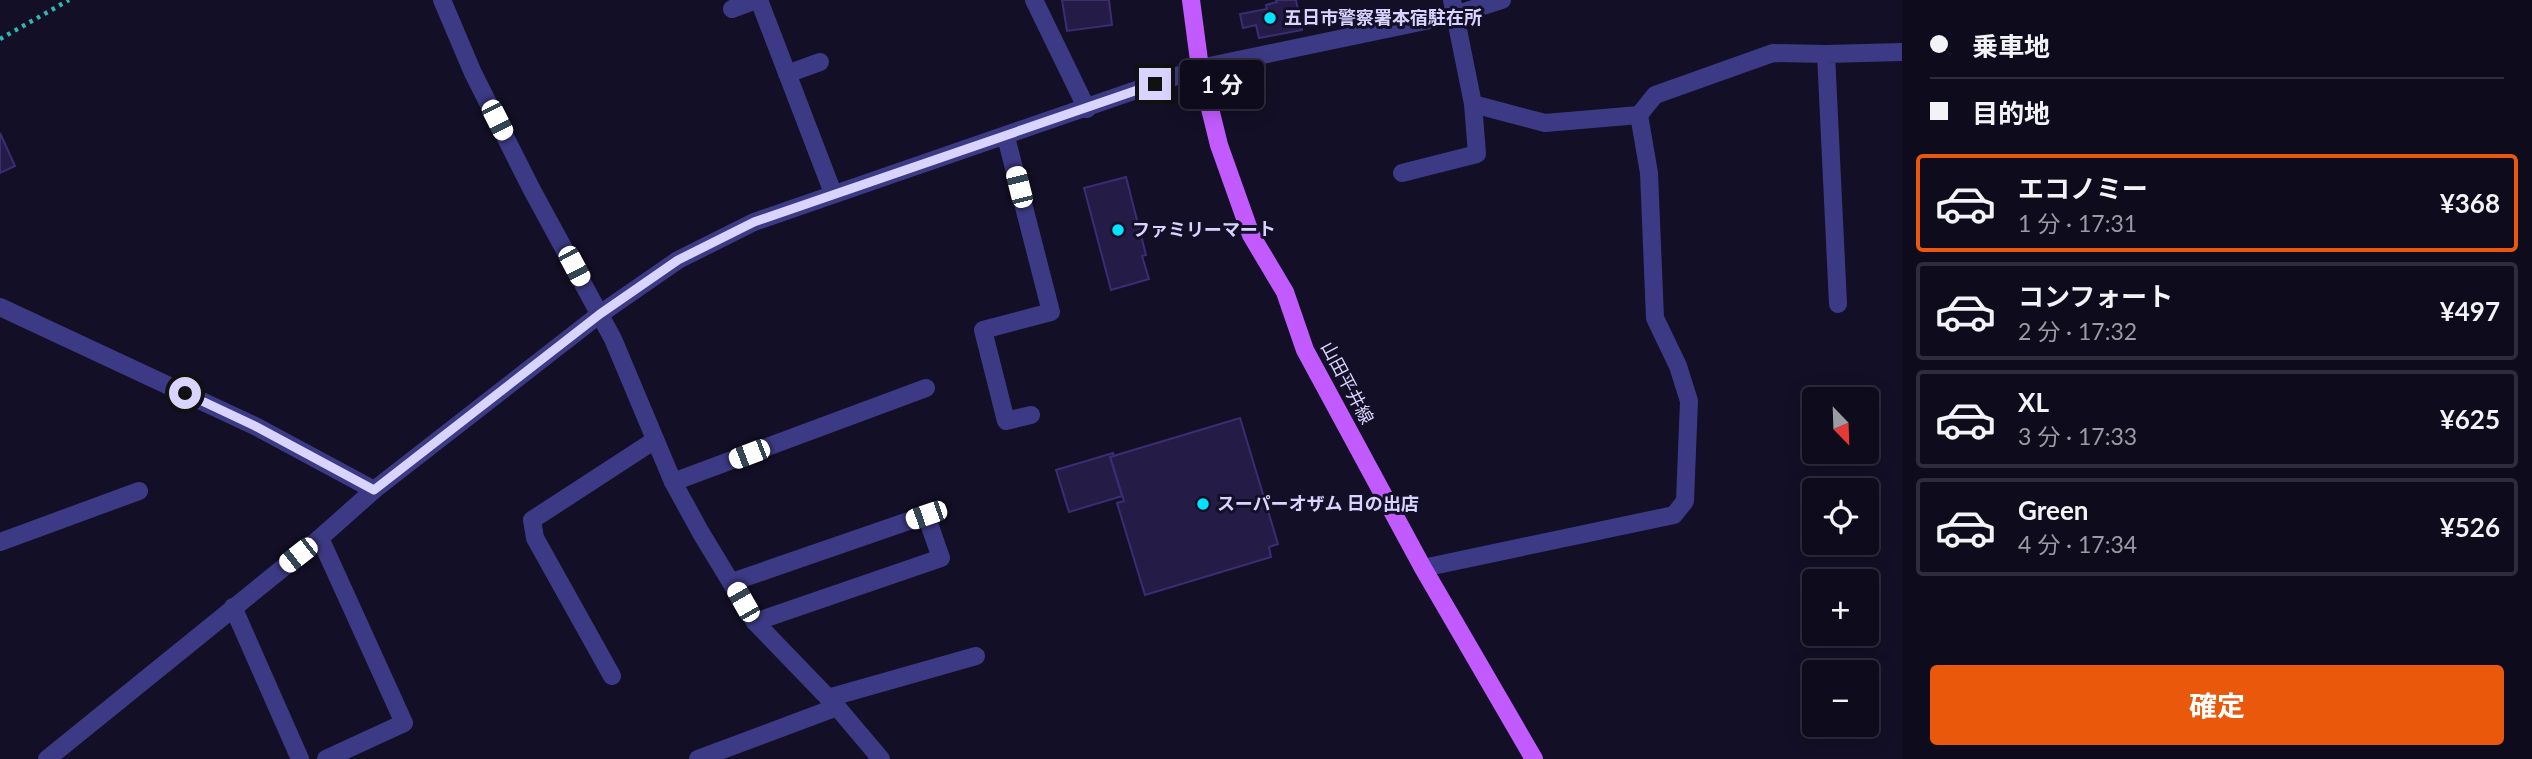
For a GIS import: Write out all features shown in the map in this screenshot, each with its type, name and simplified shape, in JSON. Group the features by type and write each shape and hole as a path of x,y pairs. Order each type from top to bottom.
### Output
{"main road":[{"name":"山田平井線","path":"1191,0 1200,68 1219,145 1251,235 1285,292 1305,350 1423,568 1534,759"}],"street":[{"path":"442,0 479,85 532,190 613,339 673,482 755,622 832,702 881,759"},
{"path":"732,9 758,0 833,193"},
{"path":"1034,0 1087,109"},
{"path":"47,759 320,538 374,490 600,314 678,260 754,222 1200,68 1453,8 1502,0"},
{"path":"1402,173 1478,154 1473,104 1453,8"},
{"path":"1473,104 1545,123 1639,115 1655,95 1773,53 1902,52"},
{"path":"1826,54 1838,304"},
{"path":"787,74 820,62"},
{"path":"1423,568 1674,515 1685,501 1689,401 1678,366 1655,318 1649,173 1639,115"},
{"path":"1006,136 1051,313 983,330 1006,422 1031,415"},
{"path":"0,307 255,426 374,490"},
{"path":"673,482 926,388"},
{"path":"612,676 535,538 532,520 655,440"},
{"path":"0,542 139,491"},
{"path":"732,582 926,515 941,558 755,622"},
{"path":"320,538 404,723 326,759"},
{"path":"233,607 300,759"},
{"path":"698,759 832,702 976,656"}],"path":[{"path":"0,39 69,0"}],"building":[{"path":"1062,0 1109,0 1112,25 1067,31"},
{"path":"1276,0 1296,0 1302,30 1259,38 1256,25 1243,28 1240,14 1267,9 1266,5 1277,2"},
{"path":"0,133 15,166 0,173"},
{"path":"1126,177 1146,255 1142,256 1149,279 1111,290 1084,188"},
{"path":"1240,418 1278,544 1269,547 1271,557 1145,595 1117,503 1124,501 1110,457"},
{"path":"1113,453 1114,456 1110,457 1122,496 1069,512 1056,470"}],"place":[{"name":"五日市警察署本宿駐在所","path":"1270,18"},
{"name":"ファミリーマート","path":"1118,230"},
{"name":"スーパーオザム 日の出店","path":"1203,504"}],"route":[{"path":"185,393 255,426 374,490 600,314 678,260 754,222 1155,84"}]}
